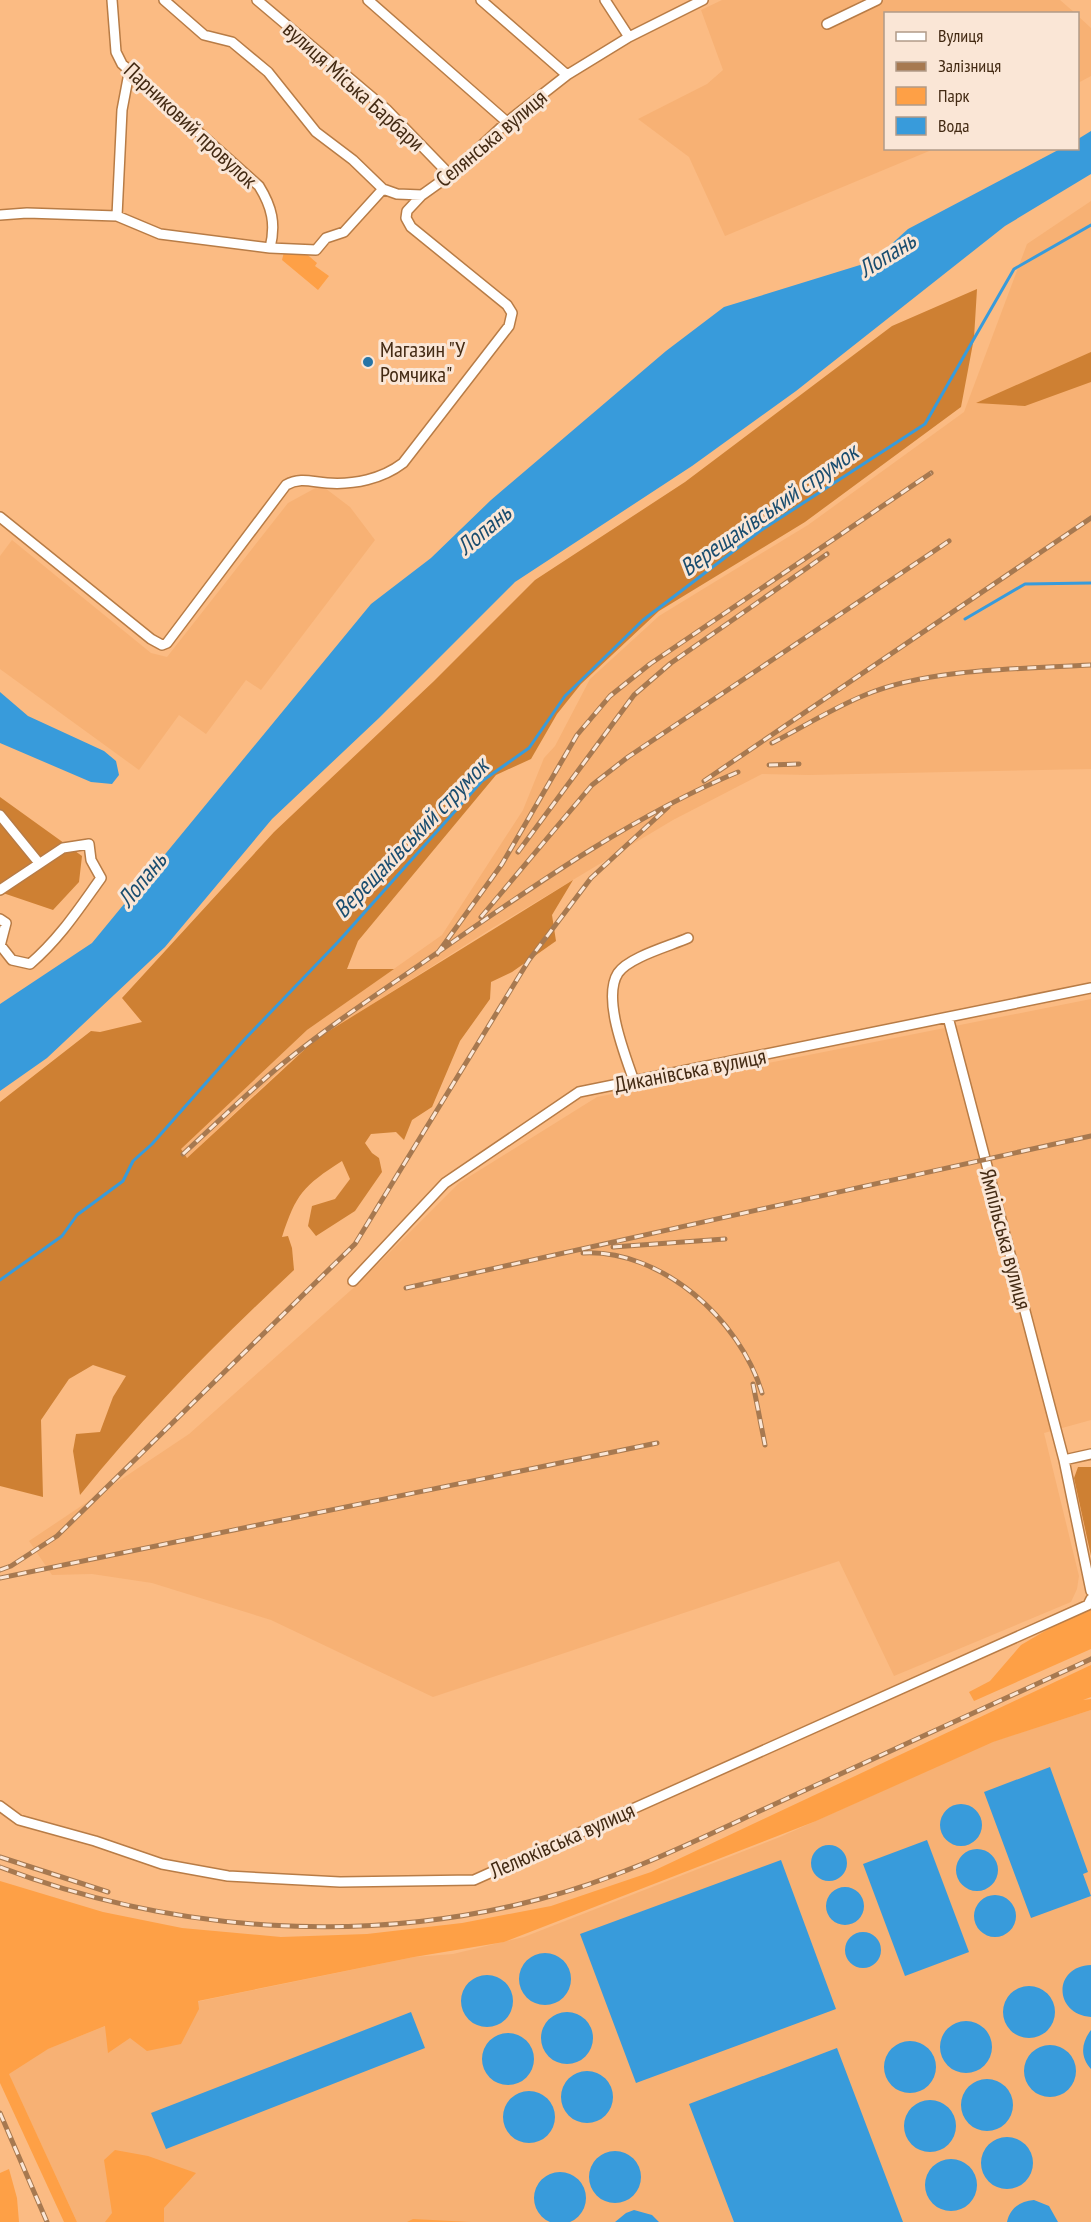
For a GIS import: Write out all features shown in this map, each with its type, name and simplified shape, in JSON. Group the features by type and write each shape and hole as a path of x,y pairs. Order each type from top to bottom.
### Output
{"street":[{"name":"Парниковий провулок","path":"112,0 116,52 129,73 259,186 271,206 274,232 270,248"},
{"path":"0,215 27,213 117,216 160,234 270,248 316,250 326,238 344,232 382,189 353,160 316,132 261,66 232,42 204,35 165,0"},
{"name":"вулиця Міська Барбари","path":"257,0 386,109 450,175"},
{"path":"368,0 507,122"},
{"path":"481,0 567,75"},
{"path":"605,0 629,37"},
{"name":"Селянська вулиця","path":"382,189 397,194 422,195 450,175 507,122 567,75 629,37 703,0"},
{"path":"827,24 877,0"},
{"path":"117,216 122,110 129,73"},
{"path":"0,517 151,639 162,645 167,643 286,485 295,480 328,483 371,479 388,474 402,463 509,326 512,313 507,305 411,227 406,218 407,211 422,195"},
{"path":"0,815 39,863"},
{"path":"0,890 63,848 88,844 91,860 101,878 58,938 45,953 30,964 12,960 1,946 6,923 0,919"},
{"path":"634,1081 622,1046 612,987 618,972 632,962 688,938"},
{"name":"Диканівська вулиця","path":"353,1281 445,1183 579,1092 1091,988"},
{"name":"Ямпільська вулиця","path":"948,1017 1065,1460 1091,1591"},
{"path":"1065,1460 1091,1454"},
{"name":"Лелюківська вулиця","path":"0,1806 19,1820 194,1872 250,1878 340,1882 474,1880 1078,1610 1088,1605 1091,1599"}],"shaded area":[{"path":"722,0 1060,0 1074,12 884,12 884,150 932,150 725,236 689,157 638,119 707,84 723,70 701,10"},
{"path":"1079,17 1091,28 1091,76 1079,82"},
{"path":"1091,201 1091,769 762,774 673,820 489,930 305,1047 187,1158 180,1149 307,1030 442,935 523,810 544,758 555,746 590,679 659,616 808,525 964,412 1027,244"},
{"path":"977,289 974,338 961,407 805,522 659,611 581,684 557,714 531,759 496,775 358,941 347,969 394,969 307,1030 181,1149 187,1158 316,1039 573,880 552,915 556,941 512,972 491,982 490,999 460,1041 432,1107 412,1120 404,1140 396,1132 371,1134 365,1143 379,1158 382,1172 355,1211 316,1236 308,1226 312,1206 335,1199 350,1179 342,1161 318,1177 303,1192 292,1210 282,1237 288,1236 292,1248 294,1270 183,1379 80,1495 73,1451 76,1434 100,1432 113,1397 126,1376 93,1365 69,1379 41,1420 43,1497 0,1486 0,1102 91,1031 100,1032 142,1022 122,998 274,832 434,681 535,580 685,482 892,326"},
{"path":"1091,352 1091,382 1025,406 976,403"},
{"path":"321,485 350,507 375,540 261,690 246,680 206,734 179,715 139,770 0,669 0,556 12,540 151,653 167,657 288,503"},
{"path":"0,797 82,856 79,882 53,910 0,892"},
{"path":"1091,999 1091,1420 1044,1433 1079,1576 1077,1589 1071,1602 894,1676 839,1561 433,1697 271,1620 152,1583 92,1574 52,1575 29,1541 189,1434 359,1283 459,1183 597,1097"},
{"path":"1078,1467 1091,1467 1091,1556 1074,1478"},
{"path":"1091,1710 1091,2222 77,2222 5,2066 133,2015 414,1957 453,1954 524,1937 780,1837 989,1743"}],"green space":[{"path":"303,251 317,263 315,266 329,276 318,290 282,260 284,252 296,252 300,255"},
{"path":"1091,1604 1091,1649 974,1701 969,1692 990,1681 1021,1645"},
{"path":"1091,1665 1091,1697 1083,1700 1091,1699 1091,1710 993,1742 816,1821 504,1942 414,1957 198,2001 199,2009 181,2044 147,2051 130,2038 108,2053 105,2026 48,2049 9,2074 77,2222 64,2222 0,2083 0,1881 103,1912 182,1928 281,1937 367,1934 462,1923 551,1906 651,1872"},
{"path":"115,2150 148,2156 196,2173 164,2208 164,2222 105,2222 112,2213 104,2160"},
{"path":"9,2169 17,2198 19,2222 0,2222 0,2173"},
{"path":"413,2219 471,2222 407,2222"}],"water":[{"name":"Лопань","path":"1091,131 1091,174 1005,226 796,391 692,466 515,582 379,718 272,819 165,947 47,1058 0,1091 0,1004 92,943 371,604 431,558 491,500 666,351 724,307 873,261 908,229 1058,150 1079,150 1079,138"},
{"path":"0,692 28,716 104,751 116,761 119,775 112,784 91,782 0,743"},
{"path":"1050,1767 1088,1872 1083,1874 1091,1896 1031,1918 984,1792"},
{"path":"961,1804 969,1805 976,1810 981,1817 981,1833 976,1840 969,1845 961,1846 953,1845 946,1840 941,1833 940,1825 941,1817 946,1810 953,1805"},
{"path":"927,1840 969,1952 905,1976 863,1864"},
{"path":"829,1845 842,1850 847,1863 842,1876 829,1881 816,1876 811,1863 816,1850"},
{"path":"977,1849 985,1850 992,1855 997,1862 997,1878 992,1885 985,1890 977,1891 969,1890 962,1885 957,1878 956,1870 957,1862 962,1855 969,1850"},
{"path":"781,1860 836,2009 636,2083 580,1934"},
{"path":"845,1887 859,1892 864,1906 859,1920 845,1925 831,1920 826,1906 831,1892"},
{"path":"995,1895 1003,1896 1010,1901 1015,1908 1015,1924 1010,1931 1003,1936 995,1937 987,1936 980,1931 975,1924 974,1916 975,1908 980,1901 987,1896"},
{"path":"863,1932 876,1937 881,1950 876,1963 863,1968 850,1963 845,1950 850,1937"},
{"path":"545,1953 559,1957 567,1965 571,1979 567,1993 559,2001 545,2005 531,2001 523,1993 519,1979 523,1965 531,1957"},
{"path":"1091,1965 1091,2017 1079,2014 1070,2008 1064,1999 1062,1990 1064,1981 1070,1973 1079,1967"},
{"path":"487,1975 501,1979 509,1987 513,2001 509,2015 501,2023 487,2027 473,2023 465,2015 461,2001 465,1987 473,1979"},
{"path":"1029,1986 1043,1990 1051,1998 1055,2012 1051,2026 1043,2034 1029,2038 1015,2034 1007,2026 1003,2012 1007,1998 1015,1990"},
{"path":"411,2012 425,2048 166,2149 151,2113"},
{"path":"567,2012 581,2016 589,2024 593,2038 589,2052 581,2060 567,2064 553,2060 545,2052 541,2038 545,2024 553,2016"},
{"path":"966,2021 980,2025 988,2033 992,2047 988,2061 980,2069 966,2073 952,2069 944,2061 940,2047 944,2033 952,2025"},
{"path":"1091,2030 1091,2069 1085,2060 1083,2050 1085,2040"},
{"path":"508,2033 522,2037 530,2045 534,2059 530,2073 522,2081 508,2085 494,2081 486,2073 482,2059 486,2045 494,2037"},
{"path":"910,2041 924,2045 932,2053 936,2067 932,2081 924,2089 910,2093 896,2089 888,2081 884,2067 888,2053 896,2045"},
{"path":"1050,2045 1064,2049 1072,2057 1076,2071 1072,2085 1064,2093 1050,2097 1036,2093 1028,2085 1024,2071 1028,2057 1036,2049"},
{"path":"837,2048 903,2222 734,2222 689,2104"},
{"path":"587,2071 601,2075 609,2083 613,2097 609,2111 601,2119 587,2123 573,2119 565,2111 561,2097 565,2083 573,2075"},
{"path":"987,2079 1001,2083 1009,2091 1013,2105 1009,2119 1001,2127 987,2131 973,2127 965,2119 961,2105 965,2091 973,2083"},
{"path":"529,2091 543,2095 551,2103 555,2117 551,2131 543,2139 529,2143 515,2139 507,2131 503,2117 507,2103 515,2095"},
{"path":"930,2100 944,2104 952,2112 956,2126 952,2140 944,2148 930,2152 916,2148 908,2140 904,2126 908,2112 916,2104"},
{"path":"1007,2137 1021,2141 1029,2149 1033,2163 1029,2177 1021,2185 1007,2189 993,2185 985,2177 981,2163 985,2149 993,2141"},
{"path":"615,2151 629,2155 637,2163 641,2177 637,2191 629,2199 615,2203 601,2199 593,2191 589,2177 593,2163 601,2155"},
{"path":"951,2159 965,2163 973,2171 977,2185 973,2199 965,2207 951,2211 937,2207 929,2199 925,2185 929,2171 937,2163"},
{"path":"560,2172 570,2174 578,2180 585,2193 584,2208 578,2216 565,2223 550,2222 542,2216 536,2208 534,2198 536,2188 542,2180 550,2174"},
{"path":"1034,2200 1049,2206 1058,2222 1007,2222 1016,2206"},
{"path":"634,2210 652,2215 659,2222 615,2222"}],"waterway":[{"name":"Верещаківський струмок","path":"0,1280 62,1236 77,1215 123,1181 133,1161 152,1144 243,1041 338,942 482,781 529,748 565,696 643,620 760,531 925,424 1014,269 1091,225"},
{"path":"965,619 1025,584 1091,583"}],"railway":[{"path":"437,954 502,864 577,735 610,696 650,664 931,473"},
{"path":"704,781 1091,518"},
{"path":"481,917 592,785 628,757 949,541"},
{"path":"518,852 634,695 671,663 827,554"},
{"path":"772,743 865,695 918,679 976,671 1091,665"},
{"path":"769,765 799,764"},
{"path":"183,1154 256,1086 302,1048 487,918 628,827 738,772"},
{"path":"0,1570 11,1566 57,1536 355,1244 529,960 591,878 668,807"},
{"path":"406,1288 1091,1136"},
{"path":"613,1247 725,1239"},
{"path":"583,1253 612,1255 641,1263 668,1276 694,1294 736,1339 751,1366 762,1393"},
{"path":"753,1384 765,1445"},
{"path":"0,1578 657,1443"},
{"path":"0,1867 65,1889 132,1906 199,1918 268,1925 336,1927 405,1923 473,1914 540,1899 630,1869 1091,1659"},
{"path":"0,1857 108,1892"},
{"path":"0,2113 47,2222"}],"place":[{"name":"Магазин \"У Ромчика\"","path":"368,362"}]}
